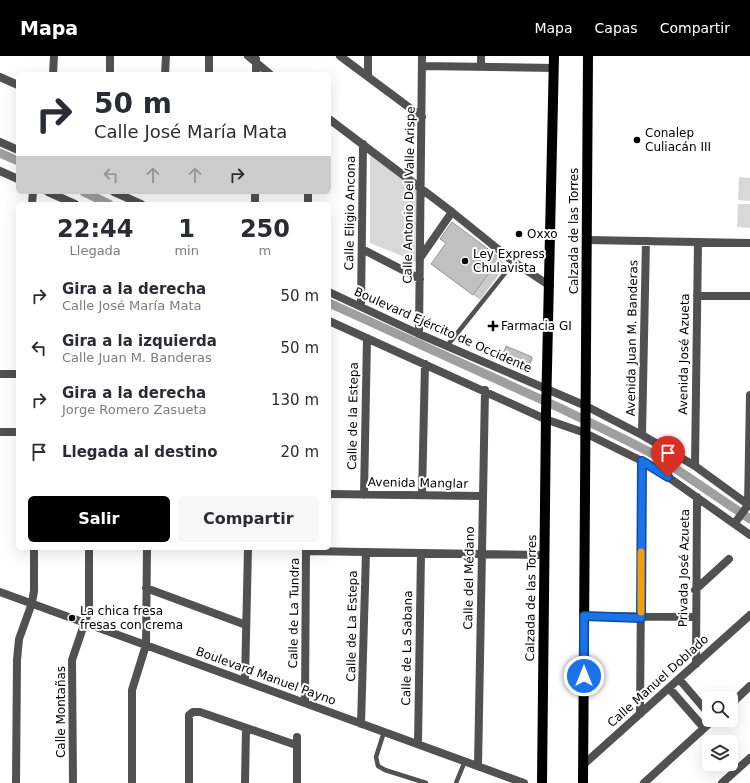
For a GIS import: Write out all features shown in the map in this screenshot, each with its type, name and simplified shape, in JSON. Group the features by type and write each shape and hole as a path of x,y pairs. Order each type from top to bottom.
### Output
{"main road":[{"name":"Calzada de las Torres","path":"542,783 546,394 550,286 554,56"},
{"name":"Calzada de las Torres","path":"585,430 588,240 588,56"},
{"path":"583,783 585,430"}],"street":[{"path":"53,72 54,56"},
{"path":"110,56 110,72"},
{"path":"165,72 166,56"},
{"path":"209,56 209,72"},
{"path":"248,56 256,59 268,72"},
{"path":"340,56 422,117"},
{"path":"368,56 368,76"},
{"name":"Calle Antonio Del Valle Arispe","path":"419,334 422,56"},
{"path":"480,67 481,56"},
{"path":"256,59 256,72"},
{"path":"422,66 554,68"},
{"path":"0,77 16,84"},
{"path":"331,120 452,212 514,262 550,286"},
{"path":"0,142 14,147"},
{"name":"Calle Eligio Ancona","path":"361,306 363,144"},
{"path":"0,171 16,178"},
{"path":"52,194 70,202"},
{"path":"118,194 136,202"},
{"path":"420,258 452,212"},
{"path":"588,240 750,243"},
{"name":"Avenida Juan M. Banderas","path":"642,435 646,241"},
{"name":"Avenida José Azueta","path":"694,466 698,242"},
{"path":"362,249 420,279"},
{"name":"Boulevard Ejército de Occidente","path":"331,293 447,346 546,394 642,435 694,466 748,506"},
{"path":"697,296 750,296"},
{"path":"331,322 484,390 546,416 585,430 642,461 736,521 750,535"},
{"name":"Calle de la Estepa","path":"364,495 366,338"},
{"path":"422,495 425,364"},
{"path":"0,374 16,374"},
{"name":"Calle del Médano","path":"478,766 484,390"},
{"path":"736,521 748,506 750,395"},
{"path":"0,432 16,432"},
{"path":"640,714 642,461"},
{"name":"Avenida Manglar","path":"331,494 482,496"},
{"name":"Privada José Azueta","path":"696,664 695,590 697,497"},
{"path":"16,783 16,687 19,639 32,603 34,591 34,550"},
{"name":"Calle Montañas","path":"73,783 72,660 89,610 89,550"},
{"path":"132,783 132,690 146,645 147,550"},
{"path":"245,681 248,550"},
{"path":"306,550 545,555"},
{"name":"Calle de La Tundra","path":"305,703 306,550"},
{"name":"Calle de La Estepa","path":"361,724 366,552"},
{"name":"Calle de La Sabana","path":"418,744 421,553"},
{"path":"695,590 729,559"},
{"path":"146,588 246,625"},
{"name":"Boulevard Manuel Payno","path":"0,592 524,783"},
{"name":"Calle Manuel Doblado","path":"583,765 750,615"},
{"path":"584,616 641,618 695,617"},
{"path":"679,679 702,706"},
{"path":"738,697 750,686"},
{"path":"644,783 704,728 669,688"},
{"path":"189,783 189,715 193,712 200,712 246,728 297,741 297,783"},
{"path":"245,783 246,728"},
{"path":"722,783 750,758"}],"lane":[{"path":"447,346 514,262"},
{"path":"384,732 376,757 378,766 385,770 426,783"},
{"path":"456,783 465,761"}],"shaded area":[{"path":"370,153 417,188 417,262 370,243"},
{"path":"739,177 750,178 750,201 738,200"},
{"path":"738,204 750,204 750,228 737,227"}],"building":[{"name":"Ley Express Chulavista","path":"452,222 500,258 473,295 431,264 446,243 440,239"},
{"path":"506,346 532,357 529,366 503,354"}],"waterway":[{"path":"0,153 16,160"},
{"path":"88,194 105,202"},
{"path":"331,304 560,408 626,440 657,456 750,519"}],"slow traffic":[{"path":"641,552 641,612"}],"place":[{"name":"Conalep Culiacán III","path":"637,140"},
{"name":"Oxxo","path":"519,234"},
{"name":"Ley Express Chulavista","path":"465,261"},
{"name":"Farmacia GI","path":"493,326"},
{"name":"La chica fresa fresas con crema","path":"72,618"}],"route":[{"path":"584,676 584,616 641,618 642,461 668,477"}]}
